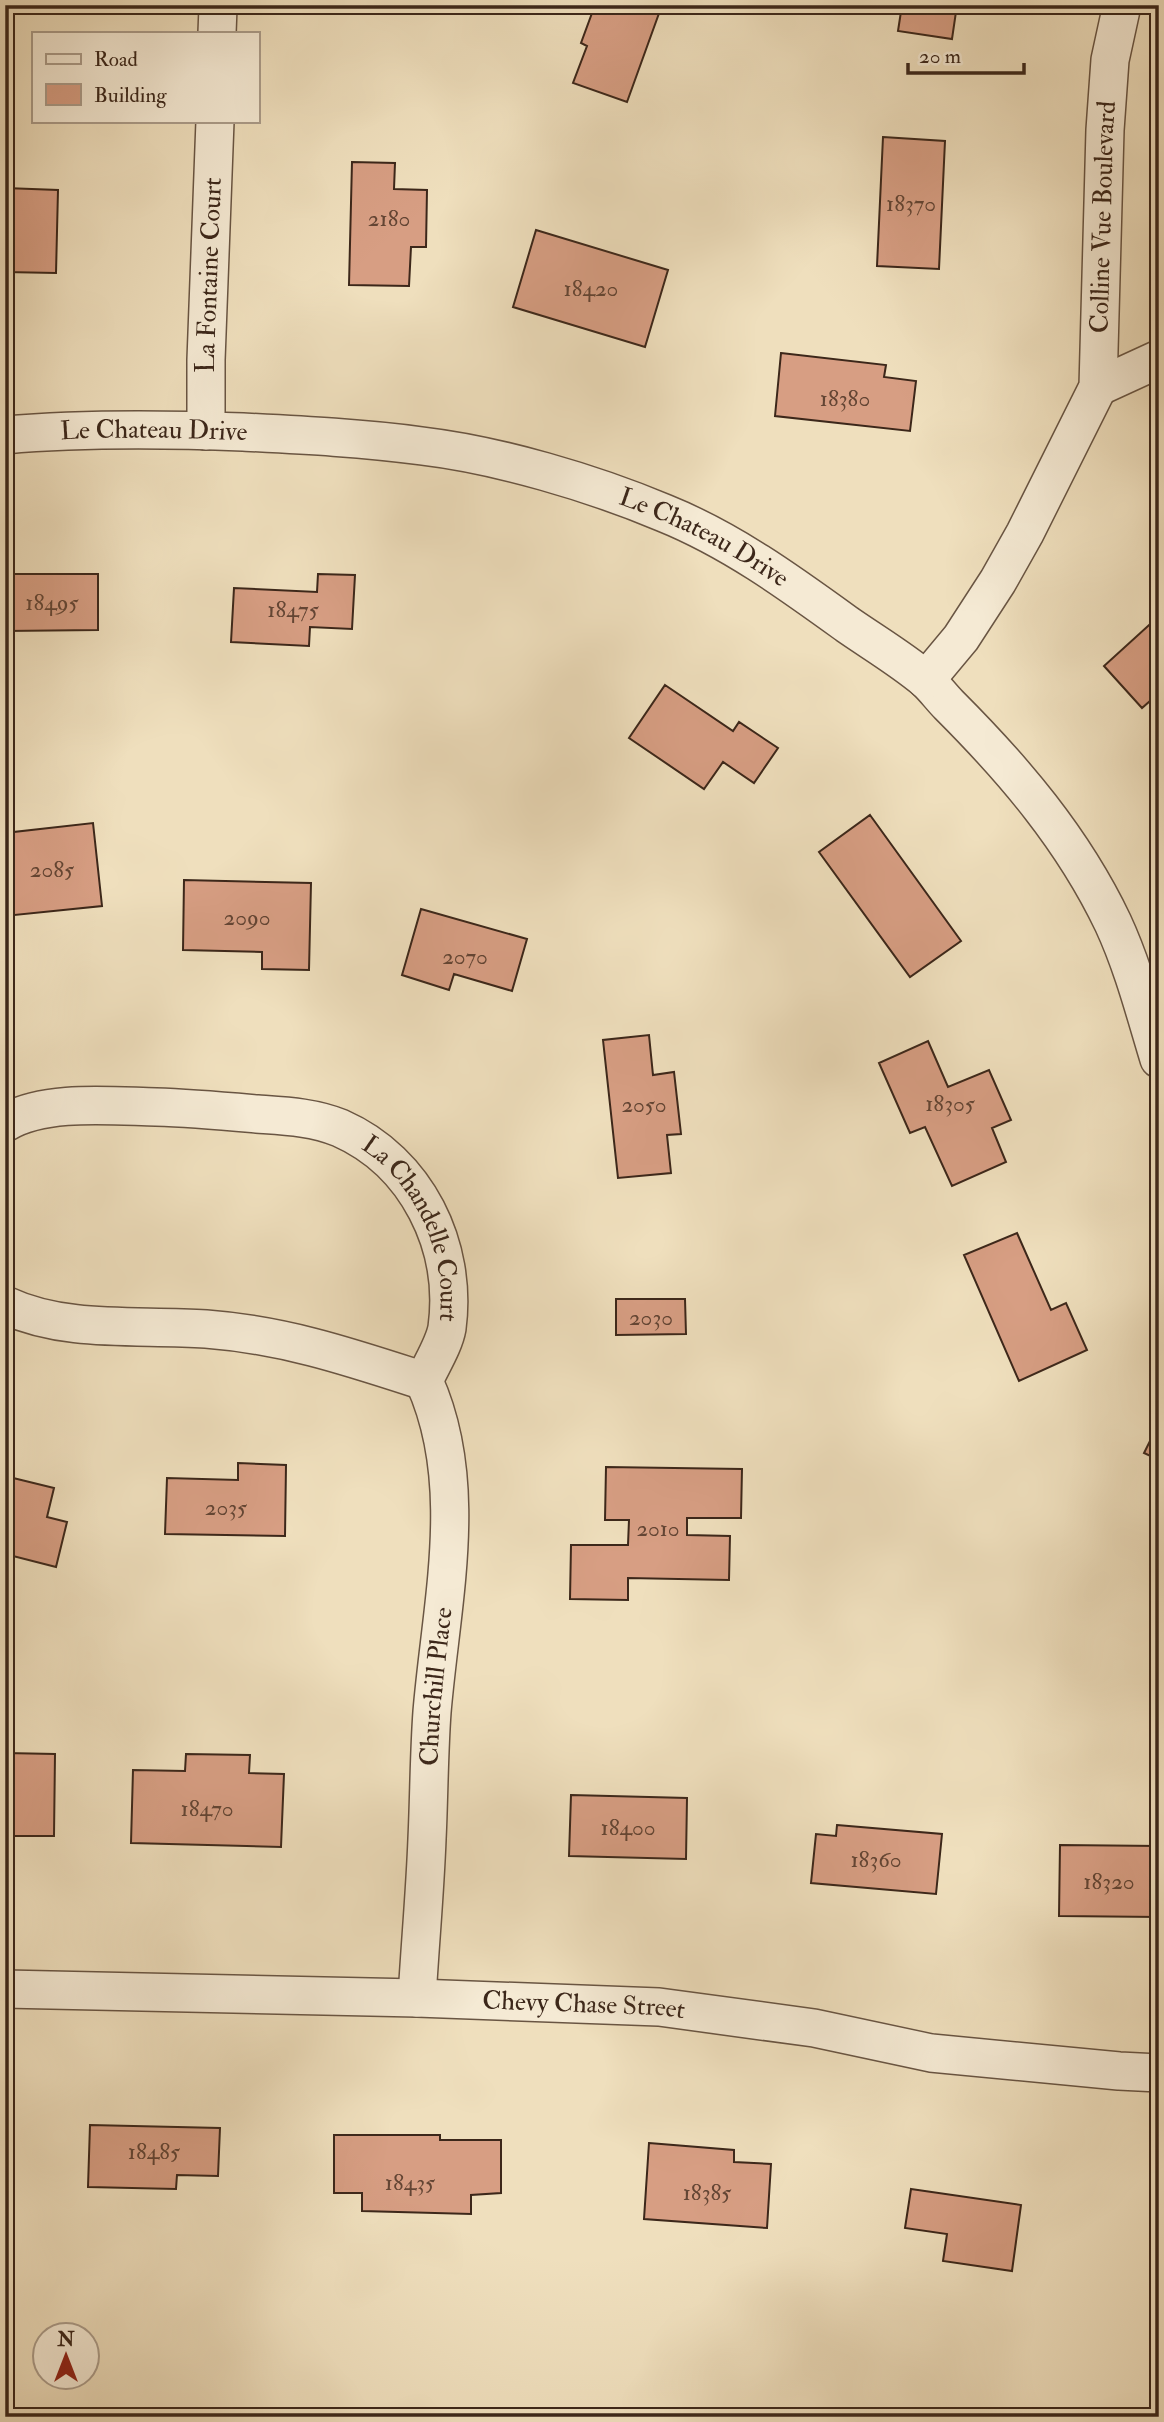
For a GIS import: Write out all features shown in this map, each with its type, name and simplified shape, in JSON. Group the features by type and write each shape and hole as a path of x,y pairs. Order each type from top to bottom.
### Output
{"street":[{"name":"Colline Vue Boulevard","path":"926,680 961,638 998,581 1026,533 1098,387 1105,130 1110,61 1122,5"},
{"name":"La Fontaine Court","path":"206,431 215,122"},
{"path":"1098,387 1159,359"},
{"name":"Le Chateau Drive","path":"5,435 132,430 206,431 283,434 423,446 482,457 568,479 665,513 733,547 795,586 926,680 1026,787 1056,826 1089,878 1113,924 1133,972 1159,1059"},
{"name":"La Chandelle Court","path":"5,1123 14,1118 50,1109 108,1106 192,1108 307,1118 339,1128 371,1145 398,1169 420,1197 438,1233 449,1278 446,1330 424,1381"},
{"path":"5,1305 76,1324 206,1329 262,1335 327,1349 424,1381"},
{"name":"Churchill Place","path":"417,1998 432,1712 445,1611 449,1509 446,1461 437,1409 424,1381"},
{"name":"Chevy Chase Street","path":"5,1989 417,1998 659,2007 814,2028 931,2053 1159,2073"}],"building":[{"path":"595,5 662,5 627,102 573,83 587,46 581,43"},
{"path":"902,5 957,5 952,39 898,31"},
{"path":"883,137 945,141 939,269 877,266"},
{"path":"352,162 395,163 394,189 427,190 426,247 411,247 409,286 349,285"},
{"path":"5,188 58,190 56,273 5,272"},
{"path":"536,230 668,270 645,347 513,307"},
{"path":"781,353 886,365 884,377 916,381 910,431 775,416"},
{"path":"5,574 98,574 98,630 5,631"},
{"path":"318,574 355,575 352,629 310,627 309,646 231,642 234,588 317,592"},
{"path":"1159,616 1159,693 1142,708 1104,666"},
{"path":"665,685 733,731 739,722 778,748 754,783 723,762 704,789 629,738"},
{"path":"870,815 961,941 910,977 819,852"},
{"path":"93,823 102,906 5,916 5,833"},
{"path":"184,880 311,883 309,970 262,969 262,952 183,950"},
{"path":"421,909 527,939 512,991 454,974 449,990 402,975"},
{"path":"649,1035 653,1075 674,1072 681,1134 667,1135 671,1173 618,1178 603,1040"},
{"path":"928,1041 948,1087 989,1070 1011,1120 992,1128 1006,1162 952,1186 925,1127 910,1133 879,1063"},
{"path":"1017,1233 1051,1310 1066,1303 1087,1350 1019,1381 964,1255"},
{"path":"616,1299 685,1299 686,1334 616,1335"},
{"path":"1159,1423 1159,1460 1144,1453"},
{"path":"238,1463 286,1465 285,1536 165,1534 167,1478 238,1480"},
{"path":"606,1467 742,1469 741,1518 687,1518 687,1535 730,1536 729,1580 628,1578 628,1600 570,1599 571,1545 628,1545 629,1520 605,1520"},
{"path":"5,1476 54,1488 47,1517 67,1522 56,1567 5,1554"},
{"path":"5,1753 55,1754 54,1836 5,1836"},
{"path":"186,1754 250,1755 249,1773 284,1774 281,1847 131,1843 133,1770 185,1771"},
{"path":"571,1795 687,1798 686,1859 569,1856"},
{"path":"837,1825 942,1834 936,1894 811,1883 816,1834 836,1836"},
{"path":"1060,1845 1159,1846 1159,1917 1059,1916"},
{"path":"90,2125 220,2128 218,2176 177,2175 176,2189 88,2187"},
{"path":"334,2135 440,2135 440,2140 501,2140 501,2193 471,2195 471,2214 362,2211 362,2193 334,2193"},
{"path":"649,2143 734,2150 734,2162 771,2164 767,2228 644,2219"},
{"path":"911,2189 1021,2205 1012,2271 943,2261 947,2234 905,2228"}]}
